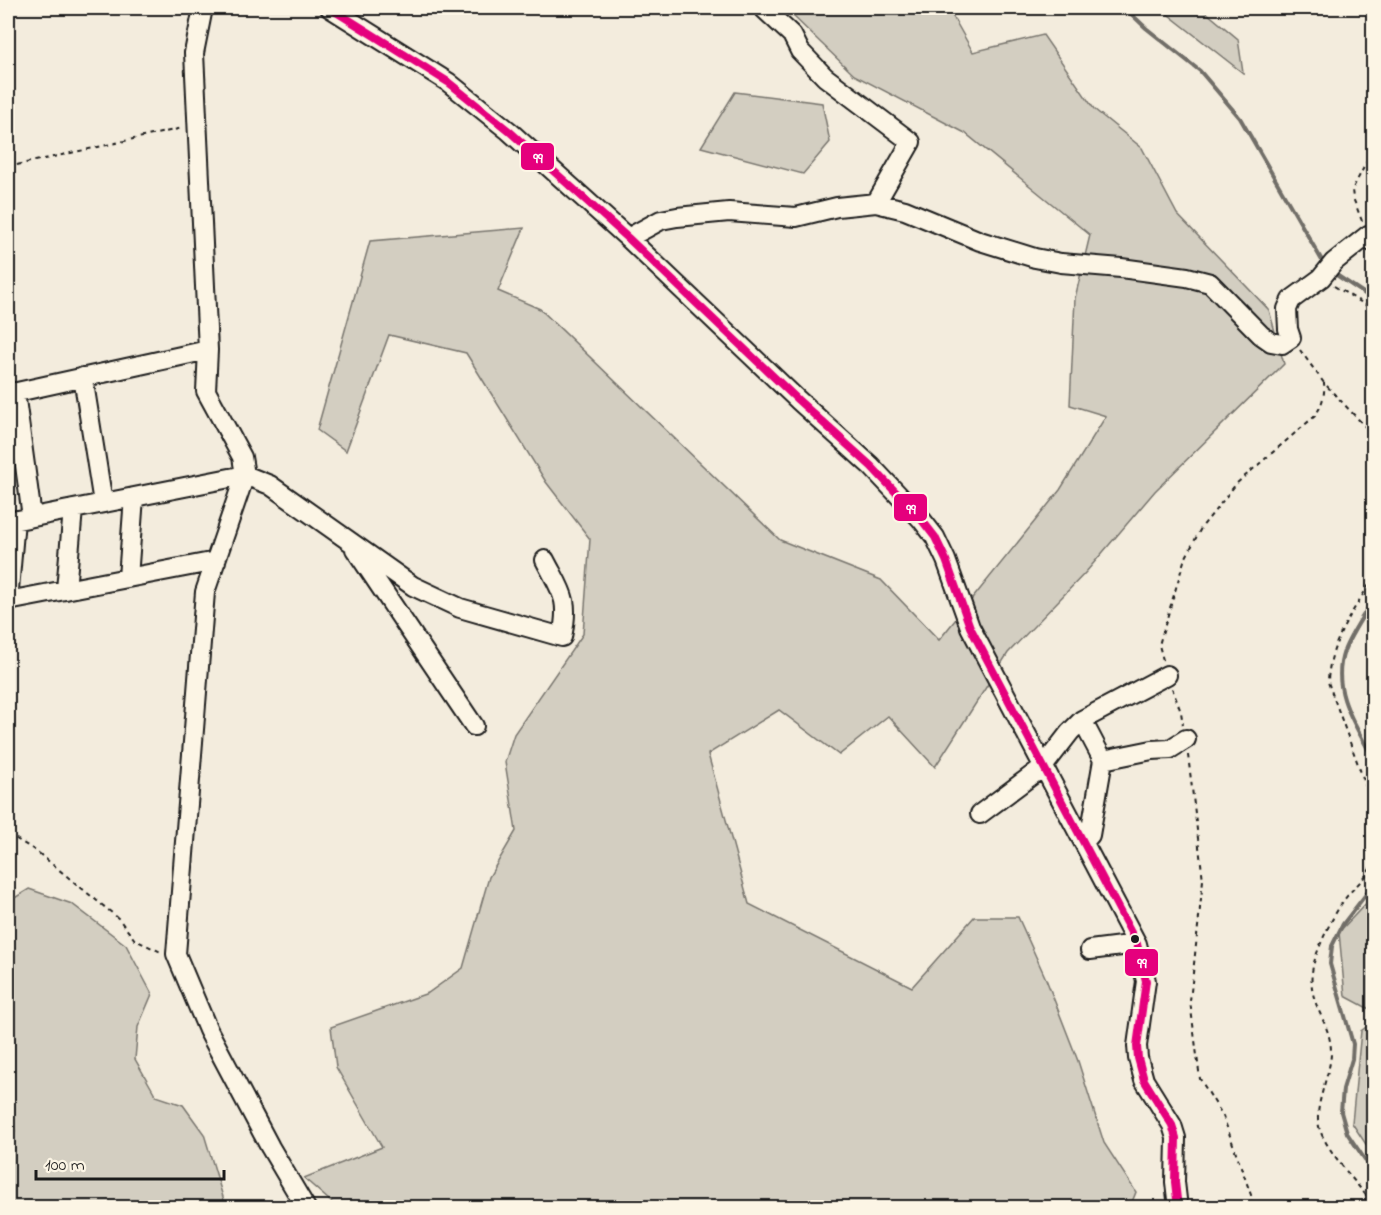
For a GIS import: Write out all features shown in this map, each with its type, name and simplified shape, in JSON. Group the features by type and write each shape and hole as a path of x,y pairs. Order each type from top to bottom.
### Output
{"street":[{"path":"203,8 194,53 208,350 206,391 242,457 244,475 205,592 176,954 208,1030 275,1156 306,1208"},
{"path":"330,8 387,41 448,82 509,131 628,238 870,466 921,519 935,537 946,560 970,627 1137,944 1146,981 1137,1046 1138,1058 1144,1080 1172,1125 1176,1138 1175,1182 1178,1208"},
{"path":"763,8 792,35 800,51 825,77 911,142 876,203"},
{"path":"628,238 661,220 676,217 729,212 783,218 837,207 876,203 905,210 980,241 1035,258 1187,277 1210,283 1253,328 1271,342 1282,344 1291,338 1287,309 1291,300 1321,278 1334,262 1371,239"},
{"path":"208,350 11,393 18,519 8,601 216,561"},
{"path":"83,377 103,503"},
{"path":"18,519 244,475 270,485 413,586 460,608 562,637 567,615 564,597 545,560"},
{"path":"128,578 134,497"},
{"path":"66,590 73,509"},
{"path":"349,540 474,726"},
{"path":"980,814 1043,767 1082,720 1167,675"},
{"path":"1082,720 1103,760 1090,835 1084,842"},
{"path":"1103,760 1152,750 1170,749 1186,739"},
{"path":"1090,950 1137,944"}],"path":[{"path":"1371,8 1370,42 1374,54"},
{"path":"8,167 197,125"},
{"path":"1371,239 1353,198 1353,190 1374,148"},
{"path":"1321,278 1374,310"},
{"path":"1291,338 1324,383 1374,436"},
{"path":"1253,1208 1251,1195 1223,1116 1200,1079 1190,1001 1203,880 1181,712 1159,645 1184,561 1201,528 1237,483 1315,416 1325,393 1324,383"},
{"path":"1374,577 1332,650 1328,664 1328,682 1374,813"},
{"path":"8,834 36,851 118,918 135,940 164,954 176,954"},
{"path":"1374,859 1369,872 1343,901 1338,910 1316,956 1311,983 1313,999 1329,1039 1331,1052 1321,1101 1319,1129 1326,1142 1374,1205"}],"shaded area":[{"path":"791,8 948,8 973,52 1043,35 1094,109 1142,148 1177,214 1269,310 1284,364 1155,491 1086,572 1008,653 935,767 888,716 839,755 779,710 708,754 749,904 912,987 974,917 1018,917 1046,979 1078,1061 1104,1143 1136,1192 1130,1207 338,1208 304,1178 382,1147 336,1067 331,1027 428,993 463,968 489,877 516,831 505,762 514,734 583,634 590,539 546,482 466,353 389,335 346,451 317,430 370,241 524,228 498,291 540,309 780,540 881,580 939,640 1060,490 1106,416 1070,405 1075,298 1090,235 965,133 854,75 791,14"},
{"path":"1160,8 1201,8 1238,39 1243,73"},
{"path":"735,92 822,103 830,142 803,174 701,147"},
{"path":"29,889 72,904 126,945 152,994 138,1027 135,1059 156,1096 183,1105 204,1134 226,1207 8,1207 8,1136 15,1131 8,1115 8,902"},
{"path":"1373,896 1373,1011 1345,996 1339,932"},
{"path":"1373,1022 1373,1155 1352,1123 1361,1031"}],"waterway":[{"path":"1125,8 1146,28 1200,71 1240,118 1324,264"},
{"path":"1332,272 1374,300"},
{"path":"1374,598 1344,651 1340,680 1347,708 1374,760"},
{"path":"1374,884 1343,924 1332,946 1330,964 1353,1044 1352,1059 1343,1089 1341,1112 1347,1133 1374,1173"}],"transit line":[{"name":"99","path":"330,8 448,82 509,131 628,238 798,400 871,466 935,537 946,560 970,627 1137,944 1146,981 1137,1046 1138,1058 1144,1080 1172,1125 1176,1138 1175,1182 1178,1208"}]}
